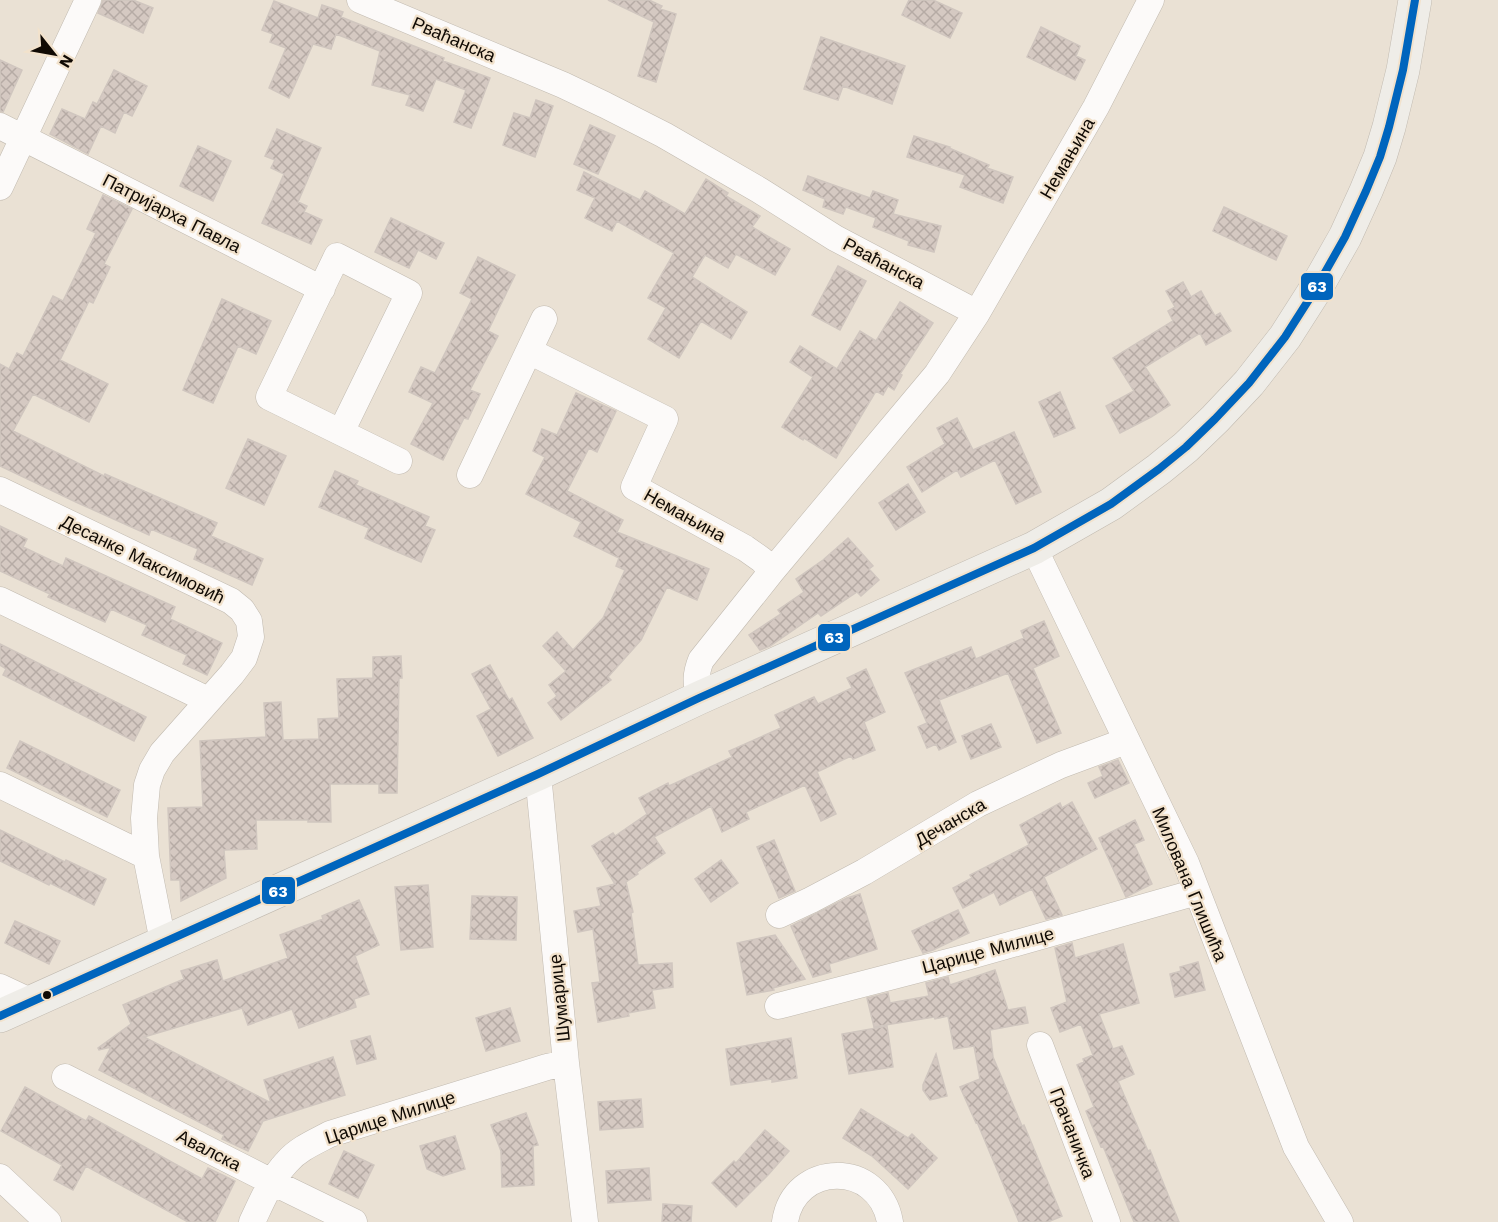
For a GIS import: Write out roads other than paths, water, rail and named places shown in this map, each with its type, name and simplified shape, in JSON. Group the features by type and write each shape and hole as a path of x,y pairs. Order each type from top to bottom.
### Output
{"street":[{"path":"0,187 88,0"},
{"name":"Рваћанска","path":"360,0 605,105 664,135 759,190 835,238 977,313"},
{"name":"Немањина","path":"977,313 1096,107 1151,0"},
{"path":"0,1016 1034,548 1111,504 1159,470 1215,420 1249,383 1285,337 1345,237 1380,157 1389,127 1403,70 1415,0"},
{"name":"Патријарха Павла","path":"0,126 321,288"},
{"path":"341,432 410,293 337,256 269,397 399,461"},
{"path":"699,698 696,681 701,660 772,571 937,374 977,313"},
{"path":"470,475 544,319"},
{"name":"Немањина","path":"529,351 665,419 634,487 745,548 762,560 772,571"},
{"name":"Десанке Максимовић","path":"0,490 231,601 242,610 249,621 251,637 244,658 162,753 152,770 147,785 144,818 146,856 164,942"},
{"name":"Милована Глишића","path":"1034,548 1186,863 1296,1147 1340,1222"},
{"path":"0,600 208,700"},
{"name":"Дечанска","path":"779,915 864,872 978,804 1061,765 1126,741"},
{"name":"Шумарице","path":"538,774 566,1063 585,1222"},
{"path":"0,784 146,856"},
{"name":"Царице Милице","path":"778,1006 967,957 1197,892"},
{"path":"0,987 32,1002"},
{"name":"Грачаничка","path":"1040,1045 1107,1222"},
{"name":"Царице Милице","path":"252,1222 272,1182 286,1162 330,1134 566,1063"},
{"name":"Авалска","path":"65,1077 354,1222"},
{"path":"785,1222 794,1198 805,1186 820,1178 836,1175 853,1178 868,1185 880,1196 888,1211 890,1222"},
{"path":"0,1177 48,1222"}]}
